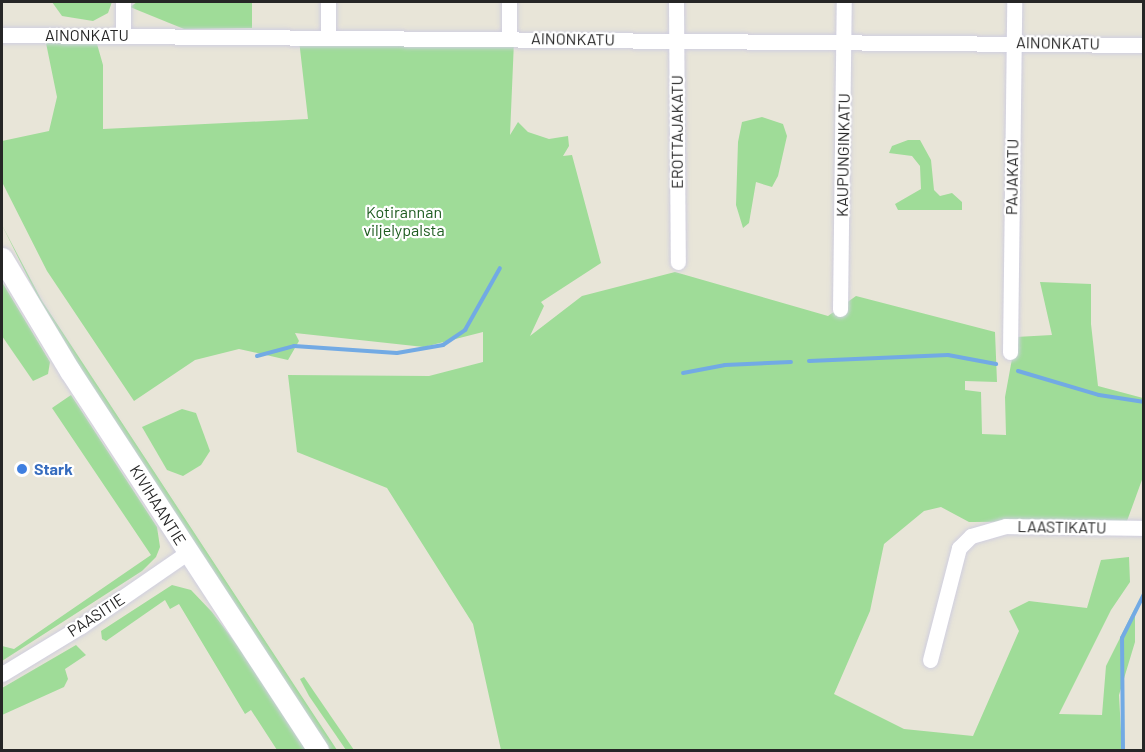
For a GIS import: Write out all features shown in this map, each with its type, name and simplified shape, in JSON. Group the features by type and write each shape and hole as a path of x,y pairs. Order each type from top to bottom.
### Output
{"main road":[{"name":"KIVIHAANTIE","path":"2,258 187,553 318,750"}],"street":[{"path":"123,2 123,34"},
{"path":"328,2 328,35"},
{"path":"509,2 509,38"},
{"name":"EROTTAJAKATU","path":"676,2 678,262"},
{"name":"KAUPUNGINKATU","path":"840,309 844,2"},
{"name":"PAJAKATU","path":"1010,352 1014,2"},
{"name":"AINONKATU","path":"2,35 328,35 1143,45"},
{"name":"LAASTIKATU","path":"930,660 959,548 971,536 1006,526 1143,528"},
{"name":"PAASITIE","path":"2,674 81,626 187,553"}],"green space":[{"path":"52,2 112,2 108,13 93,21 62,16"},
{"path":"137,2 252,2 252,28 184,29 130,7"},
{"name":"Kotirannan viljelypalsta","path":"299,40 514,41 510,135 518,122 528,132 549,139 568,136 569,146 563,156 572,155 601,263 541,302 544,306 530,336 582,296 675,272 828,316 856,296 995,332 997,382 965,381 965,390 981,392 982,434 1006,435 1005,397 1016,337 1052,335 1040,282 1091,284 1091,324 1098,386 1143,398 1143,477 1127,521 969,522 941,507 924,511 884,544 870,611 834,694 904,729 973,736 1019,631 1009,611 1029,601 1087,608 1101,560 1129,557 1130,582 1111,610 1059,714 1102,715 1106,666 1135,608 1135,642 1119,695 1122,750 501,750 473,624 387,488 297,452 288,375 429,376 483,362 483,332 424,347 295,333 299,341 288,360 239,349 195,360 134,401 47,271 2,182 2,141 49,131 57,97 46,43 97,44 103,65 103,129 308,119"},
{"path":"762,117 783,124 787,136 778,176 772,187 756,182 749,223 743,228 736,205 738,142 742,122"},
{"path":"908,140 920,140 931,160 934,190 940,196 952,193 962,202 962,210 898,210 895,204 921,189 920,166 912,156 889,153 892,146"},
{"path":"2,225 42,301 337,750 330,750 55,332"},
{"path":"2,282 50,362 48,374 33,381 2,336"},
{"path":"71,395 157,527 160,547 156,557 142,571 2,661 2,646 14,649 151,555 52,408"},
{"path":"182,409 196,413 210,451 201,465 183,476 167,470 142,427"},
{"path":"172,585 191,590 212,612 262,678 308,750 277,750 251,710 245,714 179,604 170,609 165,600 106,641 102,639 101,631"},
{"path":"76,645 86,655 65,669 68,679 64,687 2,715 2,688"},
{"path":"304,677 354,750 346,750 309,696 300,679"}],"waterway":[{"path":"257,356 294,346 397,353 443,345 465,330 500,268"},
{"path":"809,361 948,355 996,364"},
{"path":"683,373 725,365 791,362"},
{"path":"1018,371 1099,395 1144,402"},
{"path":"1123,750 1122,638 1144,594"}],"place":[{"name":"Stark","path":"22,469"}]}
